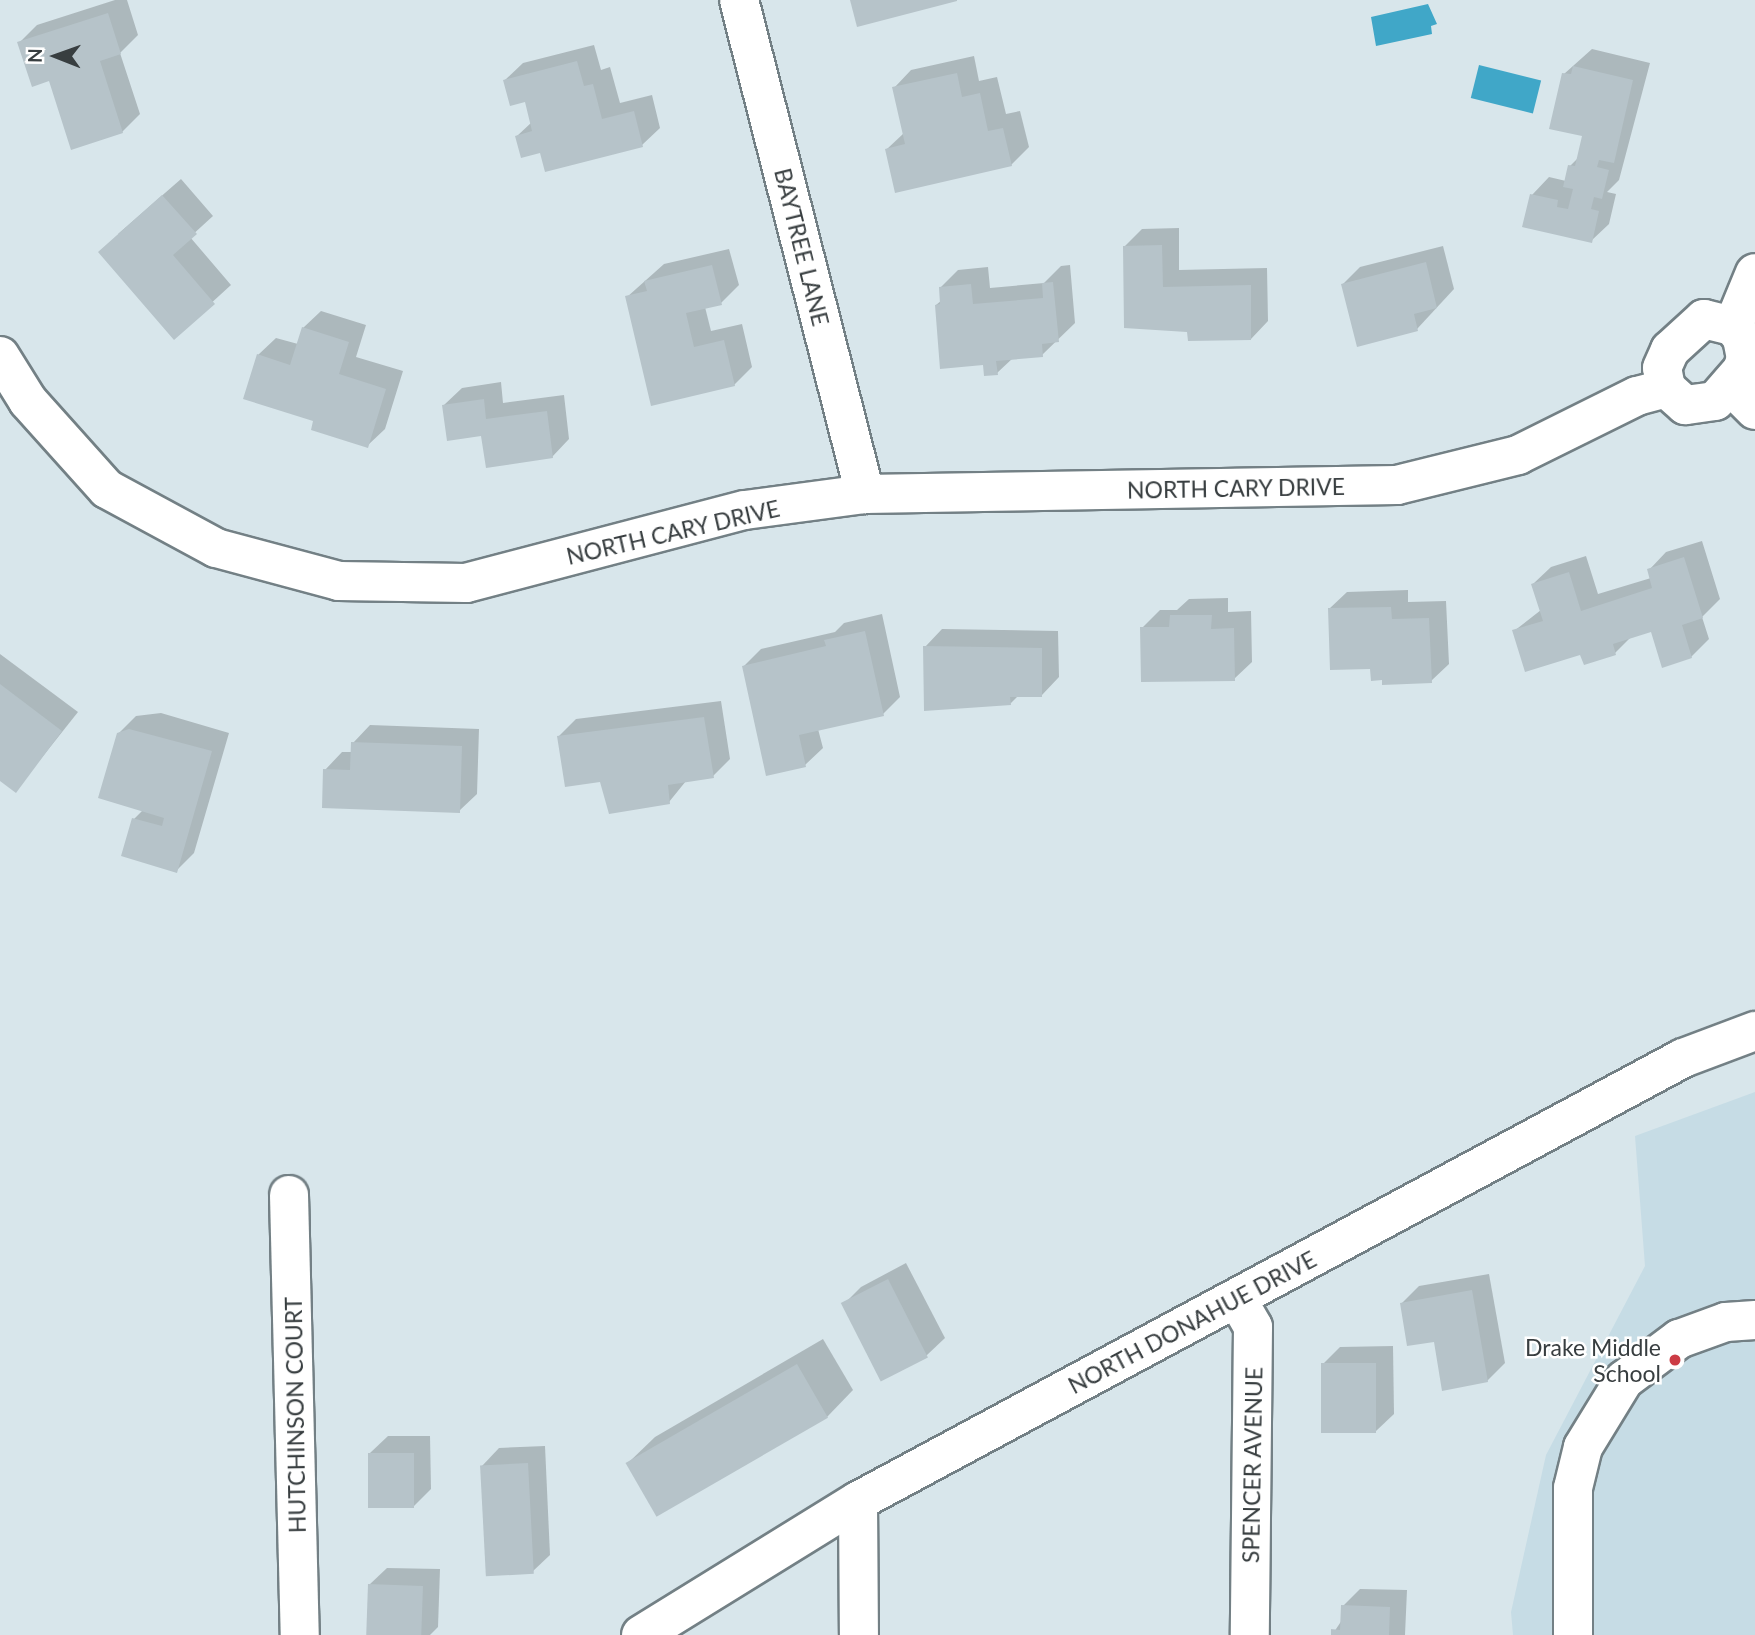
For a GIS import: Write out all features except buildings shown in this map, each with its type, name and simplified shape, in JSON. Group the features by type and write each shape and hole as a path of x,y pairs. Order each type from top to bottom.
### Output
{"street":[{"name":"BAYTREE LANE","path":"739,0 865,494"},
{"path":"1733,326 1755,273"},
{"path":"1715,319 1733,326 1742,338 1746,358 1743,398 1695,406 1679,402 1666,388 1665,358 1696,323 1715,319"},
{"name":"NORTH CARY DRIVE","path":"0,356 28,401 107,489 216,548 339,581 466,583 745,510 865,494 1397,485 1518,455 1637,396 1666,388"},
{"name":"NORTH DONAHUE DRIVE","path":"641,1635 858,1501 1683,1058 1755,1031"},
{"name":"HUTCHINSON COURT","path":"289,1195 300,1635"},
{"name":"SPENCER AVENUE","path":"1237,1299 1253,1327 1250,1635"},
{"path":"1573,1635 1573,1488 1583,1447 1624,1380 1679,1339 1726,1322 1755,1320"},
{"path":"858,1501 859,1635"}],"shaded area":[{"name":"Drake Middle School","path":"1755,1092 1755,1635 1513,1635 1511,1612 1546,1455 1645,1266 1635,1136"}],"water":[{"path":"1428,4 1437,24 1431,26 1432,34 1376,46 1371,17"},
{"path":"1479,65 1541,80 1533,113 1471,98"}],"place":[{"name":"Drake Middle School","path":"1675,1360"}]}
